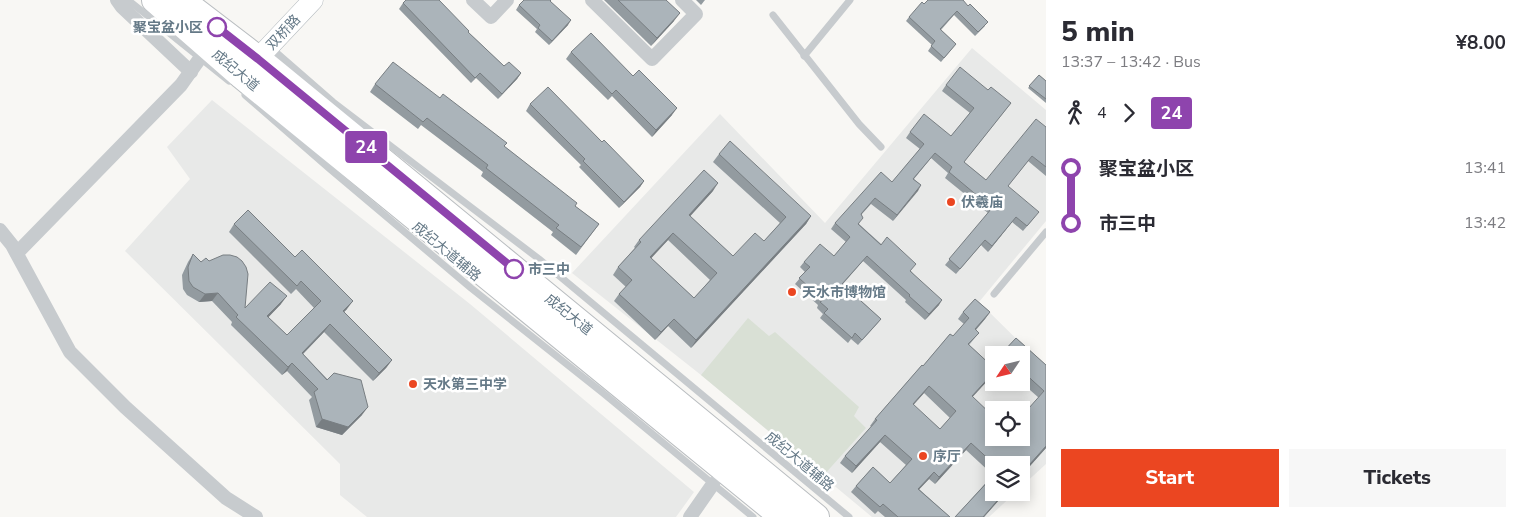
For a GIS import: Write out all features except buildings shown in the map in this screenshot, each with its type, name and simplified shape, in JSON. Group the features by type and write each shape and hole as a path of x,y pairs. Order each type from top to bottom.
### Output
{"highway":[{"name":"成纪大道","path":"155,0 204,52 252,67 816,517"},
{"name":"成纪大道","path":"181,0 252,67 783,517"}],"main road":[{"name":"双桥路","path":"252,67 313,0"}],"street":[{"path":"116,0 191,72"},
{"path":"473,0 491,17 506,0"},
{"path":"592,0 652,59 696,14 682,0"},
{"path":"17,253 181,86 204,52"},
{"path":"0,230 17,253 70,352 125,407 226,498 256,517"},
{"path":"690,517 713,484"}],"lane":[{"path":"128,0 204,52"},
{"path":"804,56 850,0"},
{"path":"773,15 859,124 881,147"},
{"name":"成纪大道辅路","path":"252,67 330,169 471,288 603,392 753,517"},
{"name":"成纪大道辅路","path":"252,67 334,102 539,259 849,517"},
{"path":"994,294 1046,232"}],"shaded area":[{"name":"天水市博物馆","path":"972,48 1046,110 1046,221 979,302 1024,346 985,346 985,391 1030,391 1030,352 1046,368 1046,464 1030,479 1030,456 985,456 985,501 1006,501 989,517 872,517 701,375 572,273 720,114 825,223"},
{"name":"天水第三中学","path":"212,100 470,304 694,492 676,517 367,517 340,495 340,464 125,251 190,179 167,147"},
{"path":"748,318 769,336 775,332 859,407 854,416 866,428 823,476 701,375"}],"bus line":[{"name":"24","path":"217,27 514,269"}],"place":[{"name":"聚宝盆小区","path":"217,27"},
{"name":"伏羲庙","path":"951,202"},
{"name":"市三中","path":"514,269"},
{"name":"天水市博物馆","path":"792,292"},
{"name":"天水第三中学","path":"413,384"},
{"name":"序厅","path":"923,456"}]}
